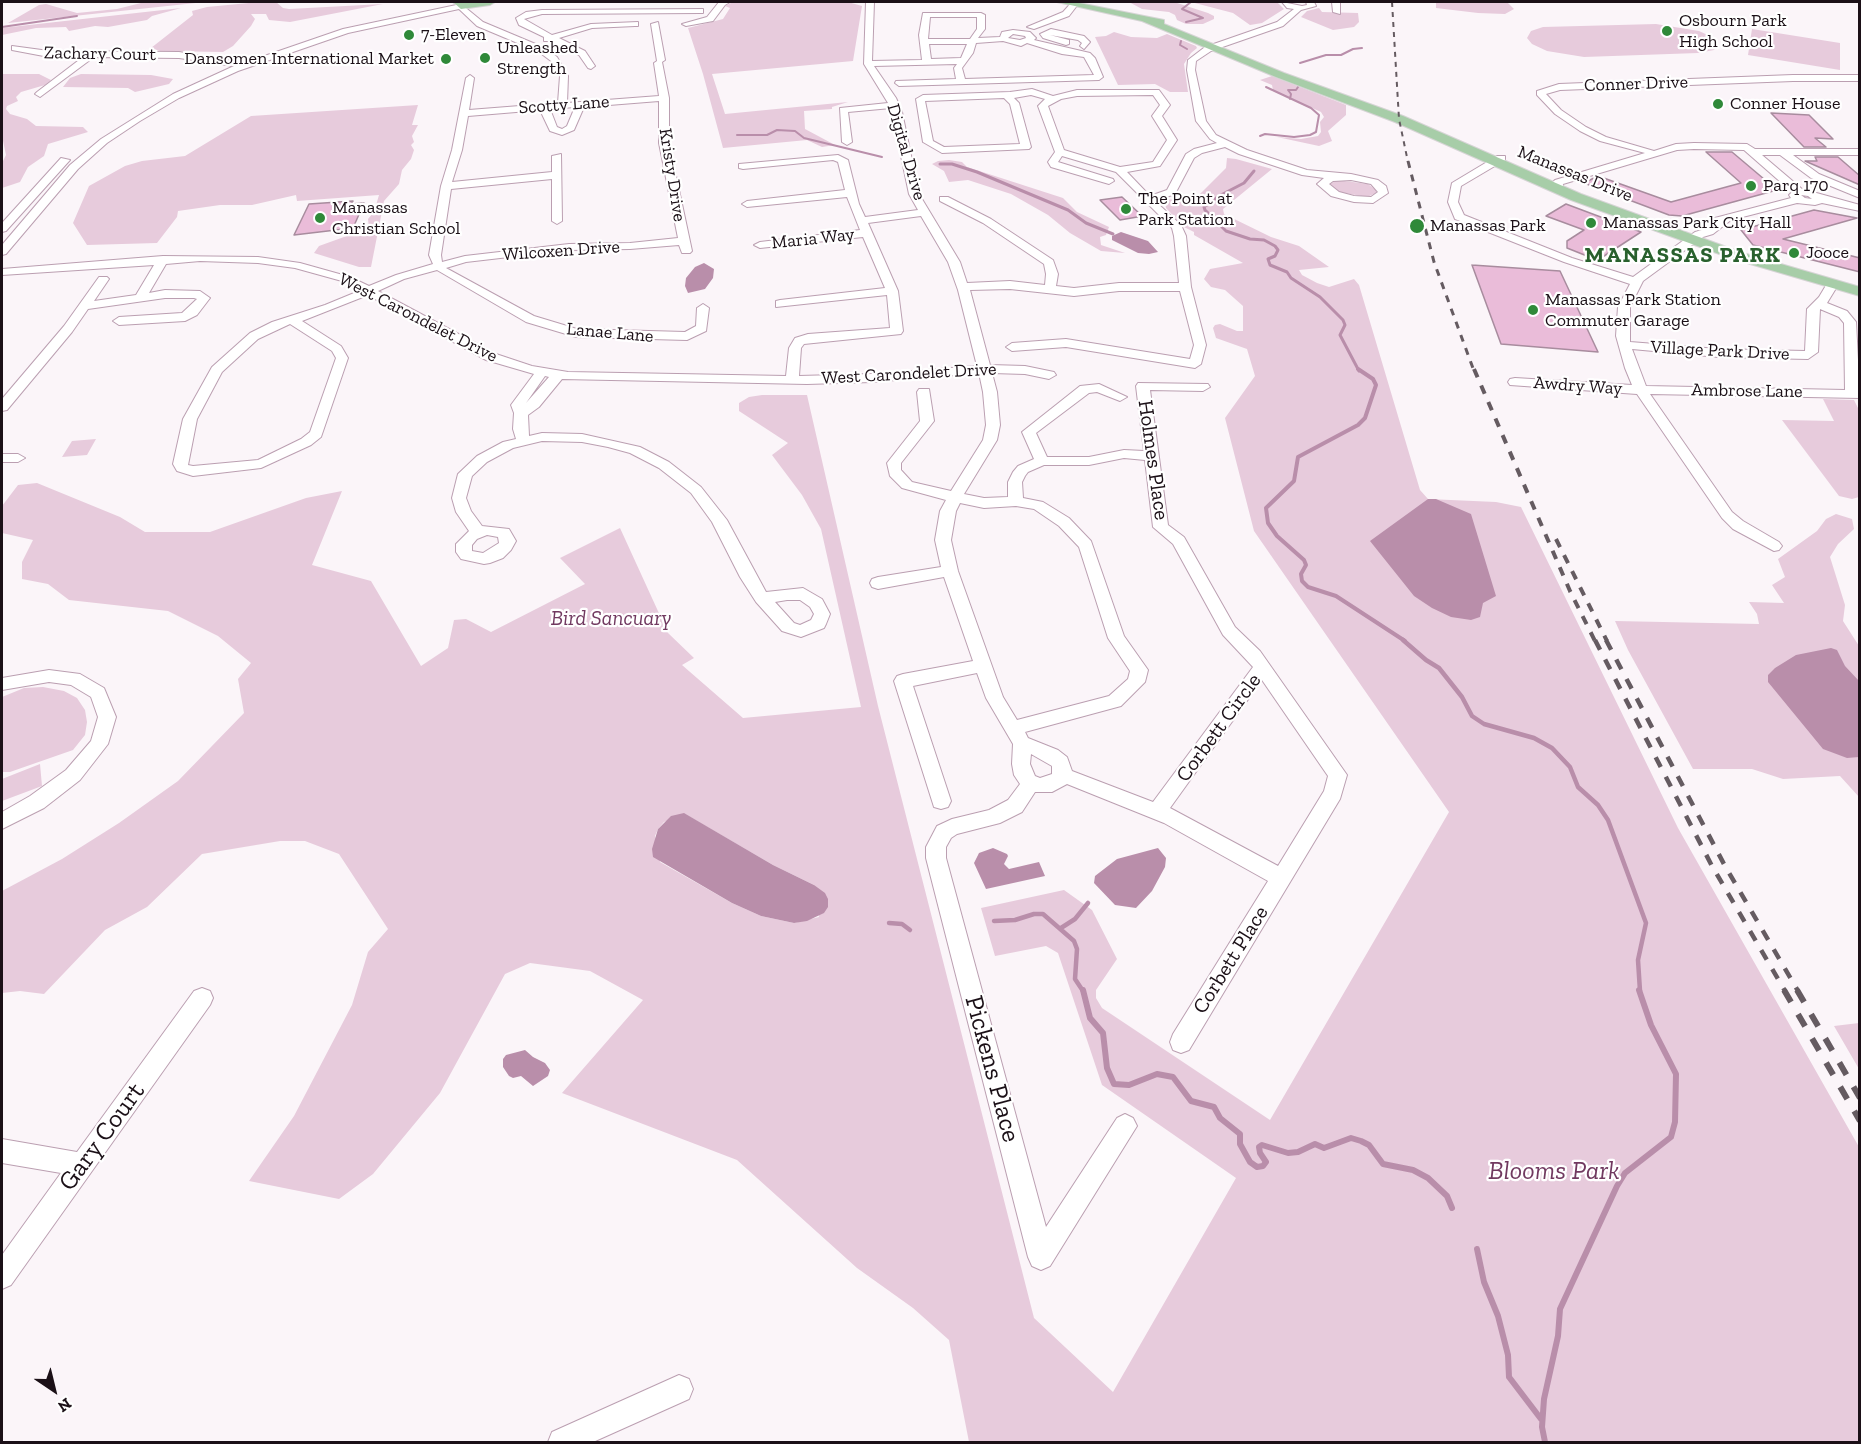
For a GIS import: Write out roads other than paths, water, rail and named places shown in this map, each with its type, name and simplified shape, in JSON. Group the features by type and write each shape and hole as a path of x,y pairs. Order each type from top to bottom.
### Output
{"main road":[{"path":"459,3 489,2"},
{"name":"Manassas Drive","path":"1062,2 1146,20 1218,46 1559,186 1695,236 1772,268 1860,292"},
{"name":"Manassas Drive","path":"1695,236 1860,285"},
{"path":"1832,285 1839,283 1860,285"}],"street":[{"path":"476,2 490,27"},
{"name":"Kristy Drive","path":"684,246 664,143 664,98 660,62 652,24 696,23 711,19 723,2"},
{"path":"870,2 868,64 962,61"},
{"path":"1286,2 1288,5 1299,8 1311,6 1310,2 1317,2"},
{"path":"1326,2 1336,2 1337,12"},
{"path":"2,229 50,174 97,135 166,94 232,65 346,31 459,3 480,24 549,55 562,69 565,82 562,105"},
{"path":"1022,33 1031,27 1066,14 1075,3"},
{"path":"1299,8 1280,24 1218,46 1192,60 1191,70 1202,125 1223,144 1306,173 1370,180 1379,185 1383,193 1373,200 1354,199 1335,194 1306,173"},
{"path":"591,66 582,53 522,23 520,18 542,12 700,11"},
{"path":"927,61 924,42 926,15 981,15 981,29 972,41 969,53 958,68 961,82"},
{"path":"528,44 600,25 640,24"},
{"path":"1003,39 1005,34 1022,33 1032,37 1029,41"},
{"path":"899,83 1099,77 1091,58 1085,51 1029,41 1012,43 1003,39 924,42"},
{"name":"Zachary Court","path":"15,48 38,54 179,55 232,65"},
{"path":"40,94 91,55"},
{"name":"Digital Drive","path":"868,64 897,98 909,179 922,209 954,262 963,287 984,369 992,409 992,433 986,447 955,497 946,518 943,540 950,572 995,698 1017,735"},
{"path":"2,252 59,182 104,141 166,102 232,65"},
{"path":"439,266 435,255 446,186 457,150 470,78"},
{"name":"Conner Drive","path":"1649,151 1615,142 1582,129 1558,112 1540,93 1559,87 1793,78 1860,78"},
{"path":"1150,91 1159,95 1165,105 1157,116 1172,140 1156,164 1119,170 1060,152 1044,106 1053,99 1083,93 1150,91"},
{"path":"847,142 843,110 897,98 1011,95 1032,92 1053,99"},
{"path":"923,98 919,102 928,142 937,149 1026,147 1014,103 1008,97 1011,95"},
{"name":"Scotty Lane","path":"464,113 664,98"},
{"path":"545,106 545,113 553,129 562,132 571,128 579,112 580,104"},
{"path":"1148,200 1171,192 1190,156 1223,144"},
{"path":"1559,186 1596,171 1676,147 1694,146 1782,152 1860,152"},
{"path":"1749,149 1799,196 1811,202 1820,200 1860,208"},
{"path":"1060,152 1053,162 1055,165 1109,181"},
{"path":"1782,152 1815,176 1860,195"},
{"path":"557,156 557,222"},
{"path":"744,166 837,157 845,163 851,193 860,218 892,291 897,331 808,338 799,341 795,348 792,380"},
{"path":"1498,160 1456,185 1453,202 1459,218 1568,260 1636,282"},
{"path":"1012,347 1066,343 1195,364 1200,345 1185,287 1177,227 1119,170"},
{"path":"446,186 557,175"},
{"path":"1322,184 1327,179 1338,177"},
{"path":"747,204 851,193"},
{"path":"1774,546 1731,520 1641,390 1624,345 1622,316 1626,299 1636,282 1655,264 1695,236 1709,232 1726,219 1799,196"},
{"path":"944,199 987,221 1049,262 1052,268 1050,289"},
{"path":"860,218 922,209"},
{"name":"Maria Way","path":"760,245 866,233"},
{"name":"Wilcoxen Drive","path":"292,320 337,349 342,358 316,434 306,442 261,464 193,471 182,468 180,464 190,419 217,370 254,336 276,325 329,308 400,277 479,256 558,248 684,246"},
{"name":"West Carondelet Drive","path":"2,272 163,259 229,258 286,263 329,273 368,290 492,357 558,375 792,380 872,378 984,369 1025,370 1049,375"},
{"path":"141,297 163,259"},
{"name":"Lanae Lane","path":"439,266 448,275 523,315 548,326 576,333 687,336 702,328 703,308"},
{"path":"2,407 85,306 103,279"},
{"path":"963,287 1010,285 1074,292 1119,287 1185,287"},
{"name":"Village Park Drive","path":"1624,345 1718,353 1808,355 1812,352 1813,309 1832,285"},
{"path":"780,304 892,291"},
{"path":"85,306 141,297 196,294 201,295 204,301 194,312 185,317 119,321"},
{"path":"1820,303 1855,323 1856,394"},
{"path":"523,440 520,429 520,401 542,372"},
{"path":"521,413 534,404 558,375"},
{"name":"Awdry Way","path":"1515,382 1641,390"},
{"name":"Holmes Place","path":"1203,387 1143,386 1161,527 1179,542 1229,632 1254,655 1262,667"},
{"path":"1042,461 1029,432 1089,387 1099,388 1120,397"},
{"name":"Ambrose Lane","path":"1641,390 1856,394"},
{"path":"924,392 927,421 894,463 894,470 908,485 955,497 984,503 1016,501 1038,505 1073,530 1086,545 1116,638 1136,665 1139,675 1136,682 1115,701 1017,735"},
{"path":"478,532 464,512 459,498 463,478 471,468 491,453 523,440 556,436 610,443 635,450 681,476 707,503 719,520 748,578 762,598"},
{"path":"1016,501 1015,482 1018,475 1023,469 1042,461 1089,461 1125,454 1153,456"},
{"path":"2,458 18,458"},
{"path":"878,583 950,572"},
{"path":"941,801 903,681 984,665"},
{"name":"Corbett Circle","path":"1157,812 1262,667 1338,775 1338,783 1281,878"},
{"path":"2,684 40,677 74,679 98,693 107,717 99,744 73,775 37,802 2,821"},
{"path":"1017,735 1056,758 1062,766 1063,775"},
{"path":"1017,735 1023,775 1031,783 1039,786 1052,784 1063,775"},
{"path":"1063,775 1189,826 1281,878"},
{"name":"Pickens Place","path":"1031,783 1015,806 993,817 952,827 939,840 936,847 939,868 1041,1257 1125,1126"},
{"name":"Corbett Place","path":"1181,1042 1281,878"},
{"name":"Gary Court","path":"2,1276 202,998"},
{"path":"2,1151 82,1164"},
{"path":"562,1443 679,1389"}],"waterway":[{"path":"1186,22 1203,18 1182,9 1191,2"},
{"path":"2,27 77,16"},
{"path":"1181,41 1180,45 1187,49"},
{"path":"1300,63 1326,55 1341,55 1353,49 1362,48"},
{"path":"1266,87 1290,98"},
{"path":"1290,98 1291,94 1288,90 1296,90 1298,87"},
{"path":"1260,136 1265,134 1294,137 1316,132 1319,115 1311,108 1290,98"},
{"path":"737,135 767,135 777,130 795,131 804,138 882,157"},
{"path":"940,164 952,164 977,172 1068,210 1086,223 1113,234"},
{"path":"1254,171 1244,183 1219,196 1204,207 1205,210 1226,231 1250,239 1264,240 1275,246 1278,250 1275,256 1268,259 1270,265 1287,272 1291,278 1320,297 1343,320 1345,325 1340,335 1359,371"},
{"path":"1358,369 1373,379 1376,385 1365,418 1358,425 1298,457 1294,481 1266,508 1268,523 1277,536 1304,560 1306,565 1301,574 1302,581 1308,587 1336,596 1405,641"},
{"path":"1403,640 1439,668 1462,697 1472,716 1484,724 1534,738 1552,748 1570,767 1578,787 1598,805 1608,820 1646,923 1638,960 1640,991"},
{"path":"1061,928 1075,919 1088,903"},
{"path":"994,921 1015,920 1034,914 1043,914 1074,941 1077,949 1075,979 1083,991"},
{"path":"889,923 902,924 910,930"},
{"path":"1083,990 1090,1018 1103,1033 1107,1068 1114,1084 1129,1085 1157,1074 1173,1077 1191,1101 1214,1107 1220,1118 1240,1134 1240,1144 1250,1162 1257,1167 1263,1166 1266,1162 1260,1153 1259,1147 1262,1145 1288,1153 1298,1152 1315,1144 1324,1148 1351,1138 1361,1141 1369,1145 1383,1164 1413,1170 1428,1178 1447,1196 1452,1208"},
{"path":"1545,1442 1542,1427 1544,1399 1558,1336 1560,1309 1617,1186 1625,1173 1671,1137 1675,1122 1676,1074 1651,1025 1639,990"},
{"path":"1477,1249 1484,1282 1498,1316 1508,1355 1509,1377 1541,1419"}],"railway":[{"path":"1392,2 1399,119 1408,162"},
{"path":"1408,161 1434,262 1474,371"},
{"path":"1474,369 1570,591 1595,641"},
{"path":"1556,539 1607,641"},
{"path":"1595,640 1712,866 1785,991"},
{"path":"1606,640 1725,866 1798,991"},
{"path":"1784,990 1860,1121"},
{"path":"1797,990 1860,1098"}],"place":[{"name":"Osbourn Park High School","path":"1667,31"},
{"name":"7-Eleven","path":"409,35"},
{"name":"Unleashed Strength","path":"485,58"},
{"name":"Dansomen International Market","path":"446,59"},
{"name":"Conner House","path":"1718,104"},
{"name":"Parq 170","path":"1751,186"},
{"name":"The Point at Park Station","path":"1126,209"},
{"name":"Manassas Christian School","path":"320,218"},
{"name":"Manassas Park City Hall","path":"1591,223"},
{"name":"Manassas Park","path":"1417,226"},
{"name":"Jooce","path":"1794,253"},
{"name":"Manassas Park Station Commuter Garage","path":"1533,310"}],"district":[{"name":"MANASSAS PARK","path":"1683,256"}],"park label":[{"name":"Bird Sancuary","path":"611,619"},
{"name":"Blooms Park","path":"1554,1172"}]}
